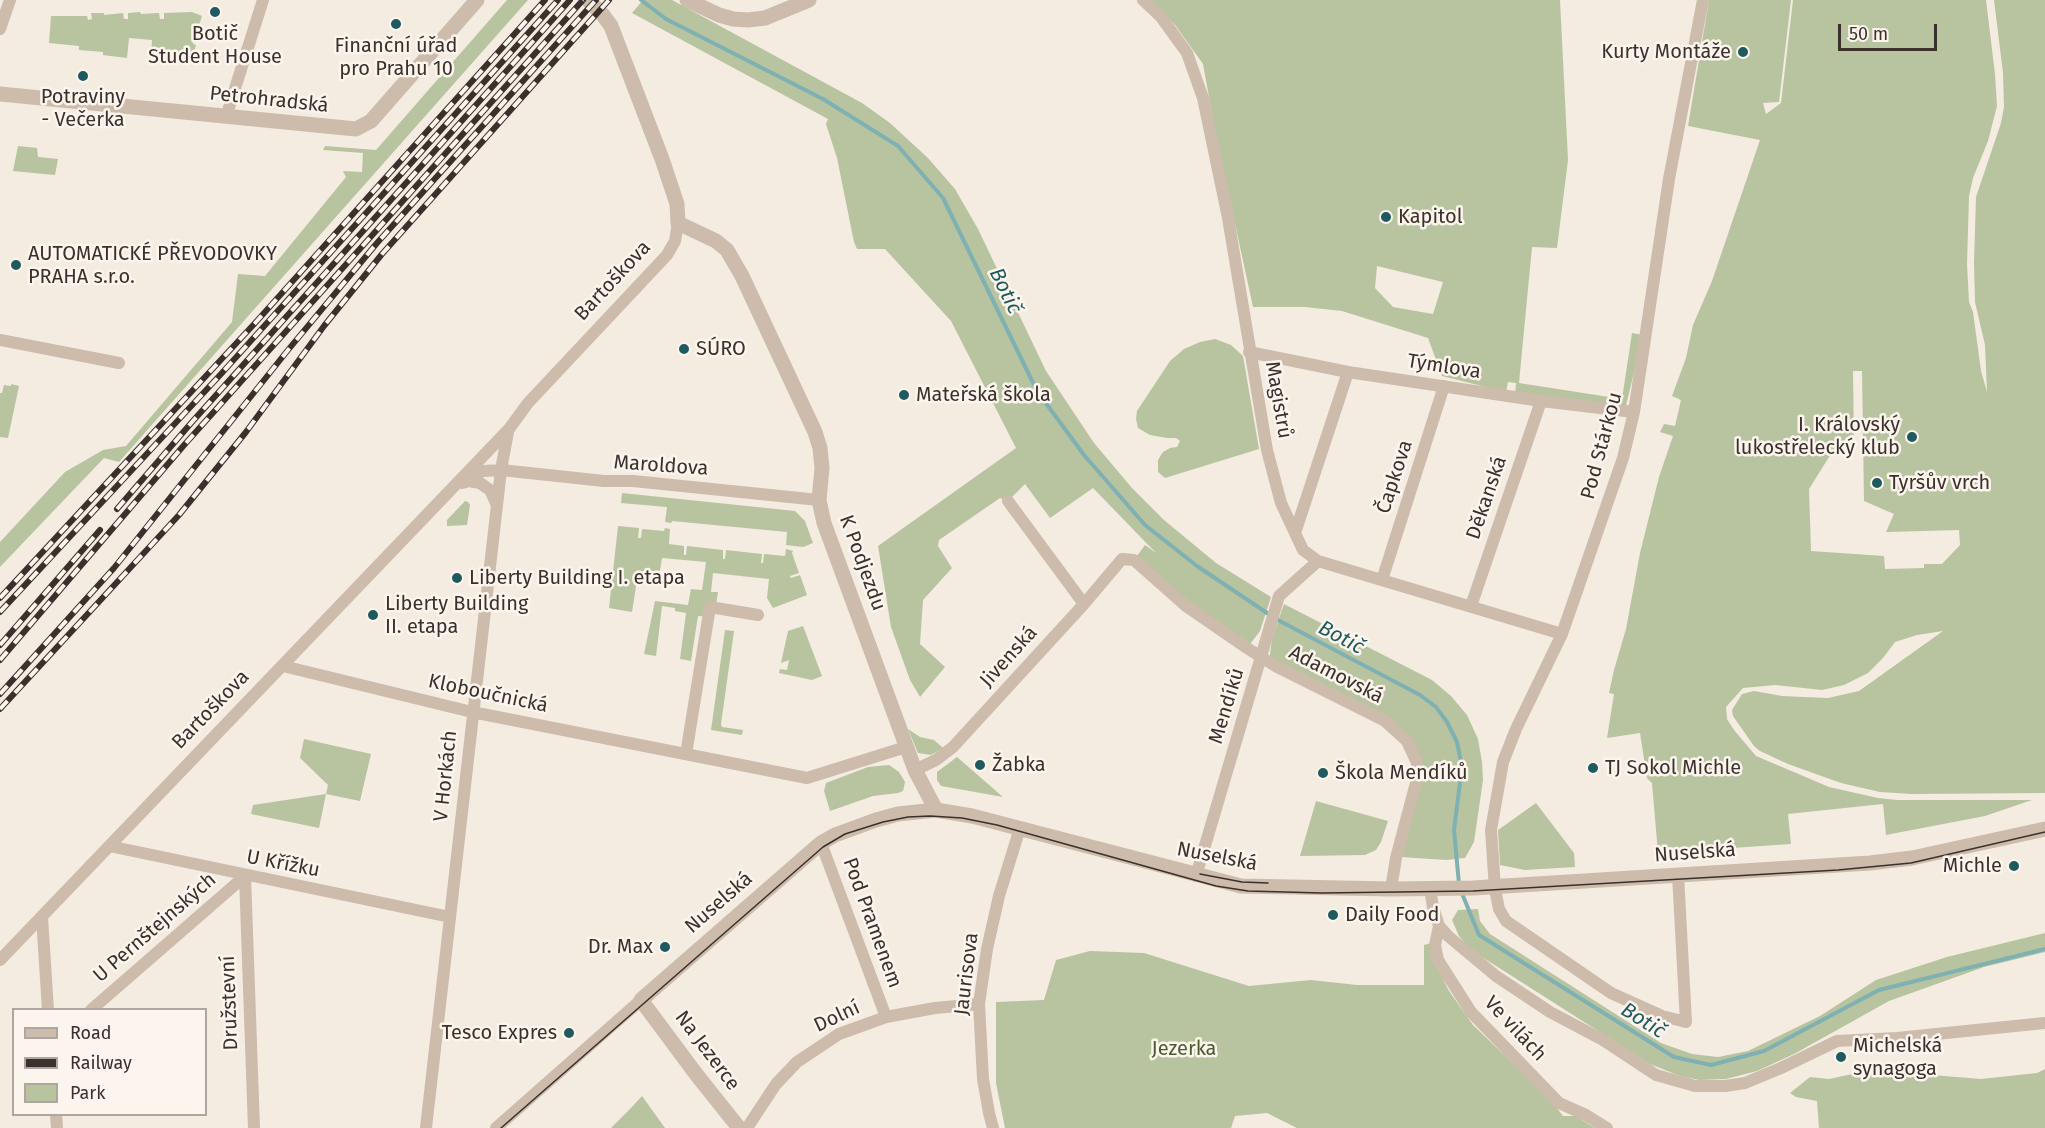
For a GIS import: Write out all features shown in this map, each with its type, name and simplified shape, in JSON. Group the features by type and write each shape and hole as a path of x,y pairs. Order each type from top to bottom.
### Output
{"street":[{"path":"0,29 10,0"},
{"path":"226,117 263,0"},
{"name":"Petrohradská","path":"0,94 349,129 362,127 371,121 477,0"},
{"name":"Bartoškova","path":"0,960 509,429 528,403 667,255 675,241 678,223 677,204 673,190 610,26 588,0"},
{"path":"687,0 719,15 748,20 765,18 809,0"},
{"name":"Magistrů","path":"1143,0 1161,17 1187,52 1203,98 1228,218 1249,352 1275,484 1281,503 1303,550 1318,561"},
{"name":"Pod Stárkou","path":"1678,875 1686,1022 1662,1016 1611,993 1511,925 1500,912 1495,886 1491,830 1503,762 1516,729 1562,634 1623,458 1634,412 1669,178 1703,0"},
{"name":"K Podjezdu","path":"678,223 716,241 727,250 815,432 820,448 822,468 819,500 824,523 906,747 936,810"},
{"path":"0,340 119,363"},
{"name":"Týmlova","path":"1249,352 1348,372 1540,402 1634,412"},
{"path":"1295,533 1348,372"},
{"name":"Čapkova","path":"1382,580 1444,386"},
{"name":"Děkanská","path":"1471,606 1540,402"},
{"name":"V Horkách","path":"426,1128 496,509 509,429"},
{"name":"Bartoškova","path":"453,488 474,474 501,470"},
{"name":"Maroldova","path":"501,470 819,500"},
{"path":"453,488 469,481 480,483 494,496 496,509"},
{"path":"1008,501 1084,604"},
{"name":"Jivenská","path":"915,770 936,760 953,747 1084,604 1122,559"},
{"name":"Adamovská","path":"1122,559 1134,560 1186,606 1262,658 1385,721 1407,741 1417,763 1417,778 1396,858 1391,889"},
{"path":"1318,561 1562,634"},
{"name":"Mendíků","path":"1196,876 1277,602 1280,596 1318,561"},
{"path":"686,754 710,607 758,615"},
{"name":"Kloboučnická","path":"283,666 472,712 807,778 906,747"},
{"name":"Nuselská","path":"496,1128 821,843 876,820 898,814 936,810 972,816 1241,886 1391,889 1473,888 1870,864 1902,860 2045,829"},
{"name":"Jaurisova","path":"993,1128 983,1079 979,1004 987,949 999,896 1020,828"},
{"name":"Pod Pramenem","path":"821,843 886,1017"},
{"name":"U Křížku","path":"109,846 450,918"},
{"name":"U Pernštejnských","path":"93,1008 244,876"},
{"name":"Družstevní","path":"244,876 254,1128"},
{"name":"Ve vilách","path":"1430,889 1439,926 1436,945 1438,960 1471,1012 1558,1103 1586,1114 1607,1128"},
{"path":"42,916 48,1008"},
{"path":"1439,926 1496,976 1550,1012 1603,1040 1656,1075 1695,1086 1745,1083 1837,1041 1897,1038 2045,1023"},
{"name":"Na Jezerce","path":"641,1000 740,1128"},
{"name":"Dolní","path":"747,1128 776,1084 797,1062 838,1034 886,1017 935,1008 979,1004"}],"green space":[{"path":"507,0 528,0 119,462 104,458 0,567 0,542 65,472 103,450 126,446 232,322 238,274 265,276 346,177 343,171 362,172 363,153 323,150 325,146 376,150"},
{"path":"643,0 672,0 862,103 890,123 928,158 955,189 978,229 1046,371 1094,443 1132,488 1164,520 1216,563 1271,597 1260,631 1247,648 1134,560 1145,545 1156,553 1093,488 1050,518 1025,484 1008,501 1000,498 939,540 938,546 952,568 923,600 920,644 945,667 920,697 910,680 891,627 878,546 1016,448 951,321 885,249 857,249 837,158 826,124 828,119 632,13"},
{"path":"1150,0 1560,0 1568,160 1557,248 1532,247 1519,383 1622,399 1632,333 1643,335 1624,414 1515,395 1516,383 1508,382 1506,392 1442,376 1428,338 1342,311 1305,307 1253,307 1203,64 1175,25","holes":["1377,266 1443,282 1433,314 1393,307 1375,288"]},
{"path":"1709,0 1791,0 1779,102 1763,103 1766,114 1781,103 1793,0 1986,0 1997,106 1988,141 1973,178 1969,196 1967,264 1969,302 1973,312 1981,371 1987,392 1985,345 1975,302 1974,263 1976,197 2001,123 2004,107 2003,73 1994,0 2045,0 2045,793 1912,794 1880,792 1841,783 1788,764 1760,751 1733,716 1732,710 1742,694 1754,691 1782,696 1828,698 1859,691 1943,631 1917,635 1895,642 1868,673 1844,685 1822,690 1775,685 1743,688 1726,707 1727,719 1756,756 1829,787 1897,800 2032,800 1985,816 1886,835 1883,804 1788,814 1791,844 1658,853 1652,783 1647,778 1640,733 1607,738 1614,694 1609,693 1626,629 1640,553 1659,477 1673,436 1660,432 1664,424 1675,426 1681,400 1672,396 1686,358 1693,325 1712,281 1760,140 1688,126","holes":["1853,371 1862,371 1864,501 1894,514 1886,532 1959,530 1960,545 1942,564 1924,564 1924,568 1885,569 1884,556 1811,551 1809,489 1834,449 1854,445"]},
{"path":"140,12 141,14 159,13 160,19 164,19 164,13 192,12 202,16 193,44 196,45 191,63 151,58 152,40 129,38 127,58 103,55 103,52 79,50 79,46 49,43 51,16 87,16 88,20 92,19 91,13 104,13 104,15 123,13 124,19 128,19 128,13"},
{"path":"18,146 37,148 38,157 58,159 55,175 13,171"},
{"path":"1215,339 1231,345 1243,356 1259,449 1165,478 1158,472 1158,460 1163,452 1177,447 1180,441 1176,438 1150,435 1138,428 1137,411 1170,361 1184,349"},
{"path":"11,384 19,386 8,438 0,437 0,393 4,385 11,386"},
{"path":"622,493 795,511 805,521 813,543 803,547 786,545 787,532 665,522 667,507 621,503"},
{"path":"465,501 470,505 467,525 447,526 447,520"},
{"path":"618,526 639,528 638,538 641,538 642,529 664,531 665,528 670,529 669,544 684,546 684,555 686,555 687,546 723,550 723,559 725,559 726,550 762,554 761,563 763,563 764,554 785,556 786,549 793,551 799,573 790,576 791,578 800,575 807,595 773,608 767,598 769,579 713,573 711,592 718,592 714,617 698,616 691,661 680,659 686,613 662,606 656,656 644,654 655,601 688,605 691,589 702,590 706,562 662,558 658,582 637,580 632,612 609,608"},
{"path":"1284,604 1432,680 1451,696 1467,715 1478,739 1483,780 1474,842 1465,858 1446,860 1401,857 1417,763 1385,721 1269,662 1272,639"},
{"path":"803,626 822,676 812,680 779,673 780,669 787,670 789,660 781,663 788,631"},
{"path":"725,630 734,631 721,724 722,727 743,730 742,735 711,730"},
{"path":"908,729 920,737 934,740 943,748 931,755 918,753"},
{"path":"304,739 371,754 360,801 326,794 328,785 300,758"},
{"path":"957,757 1003,797 941,786 937,780 937,772"},
{"path":"889,765 899,772 905,782 903,791 873,796 830,811 824,791 826,783 868,767"},
{"path":"326,794 319,828 251,814 253,805"},
{"path":"1316,801 1388,821 1376,850 1365,855 1300,856"},
{"path":"1536,803 1574,853 1575,867 1525,870 1500,865 1498,830"},
{"path":"1478,909 1480,921 1490,934 1661,1043 1692,1054 1718,1057 1748,1051 1820,1016 1876,980 1947,957 2045,933 2045,952 1984,967 1889,1001 1794,1054 1757,1071 1726,1079 1699,1080 1680,1076 1650,1064 1471,950 1459,936 1452,920 1458,910"},
{"name":"Jezerka","path":"1431,943 1433,959 1449,991 1473,1025 1550,1099 1563,1116 1576,1116 1595,1128 1297,1128 1267,1113 1235,1116 1231,1128 1005,1128 996,1083 996,1002 1044,1000 1056,960 1090,951 1144,953 1249,986 1311,980 1357,985 1424,985 1424,945"},
{"path":"2045,1069 2045,1128 1819,1128 1817,1101 1796,1097 1790,1093 1810,1077 1829,1079 1871,1070 1981,1079 2037,1073"},
{"path":"642,1096 665,1128 611,1128 630,1109"}],"waterway":[{"name":"Botič","path":"641,0 666,19 823,99 898,146 943,198 1037,391 1084,455 1145,525 1197,566 1270,615"},
{"name":"Botič","path":"1276,619 1420,695 1436,707 1447,722 1457,742 1462,767 1454,830 1459,884"},
{"name":"Botič","path":"1461,891 1479,935 1674,1057 1711,1065 1764,1051 1879,990 2045,949"}],"tram line":[{"path":"501,1128 823,847 845,834 908,817 962,818 997,825 1216,886 1248,891 1322,893 1473,891 1838,870 1911,863 2045,832"},
{"path":"1200,874 1242,882 1268,883"}],"railway":[{"path":"0,598 256,322 545,0"},
{"path":"0,612 221,374 558,0"},
{"path":"117,509 192,422 570,0"},
{"path":"0,660 185,444 583,0"},
{"path":"0,694 114,568 288,350 377,243 596,0"},
{"path":"0,709 179,515 246,432 324,326 382,254 609,0"},
{"path":"0,645 100,530"}],"place":[{"name":"Botič Student House","path":"215,12"},
{"name":"Finanční úřad pro Prahu 10","path":"396,24"},
{"name":"Kurty Montáže","path":"1743,52"},
{"name":"Potraviny - Večerka","path":"83,76"},
{"name":"Kapitol","path":"1386,217"},
{"name":"AUTOMATICKÉ PŘEVODOVKY PRAHA s.r.o.","path":"16,265"},
{"name":"SÚRO","path":"684,349"},
{"name":"Mateřská škola","path":"904,395"},
{"name":"I. Královský lukostřelecký klub","path":"1912,437"},
{"name":"Tyršův vrch","path":"1877,483"},
{"name":"Liberty Building I. etapa","path":"457,578"},
{"name":"Liberty Building II. etapa","path":"373,615"},
{"name":"Žabka","path":"980,765"},
{"name":"TJ Sokol Michle","path":"1593,768"},
{"name":"Škola Mendíků","path":"1323,773"},
{"name":"Michle","path":"2014,866"},
{"name":"Daily Food","path":"1333,915"},
{"name":"Dr. Max","path":"665,947"},
{"name":"Tesco Expres","path":"569,1033"},
{"name":"Michelská synagoga","path":"1841,1057"}]}
